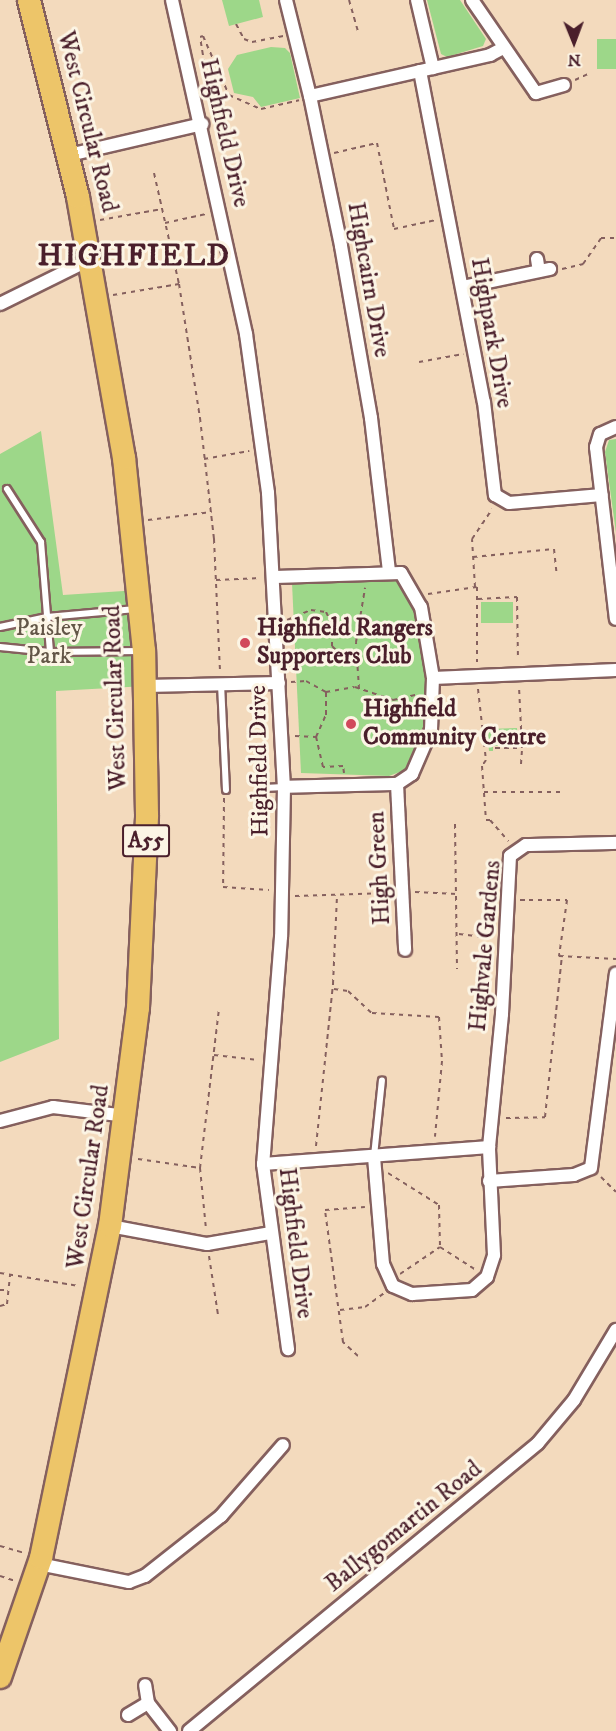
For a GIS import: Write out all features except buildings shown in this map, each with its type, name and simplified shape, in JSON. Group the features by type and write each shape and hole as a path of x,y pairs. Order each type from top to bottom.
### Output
{"highway":[{"name":"West Circular Road","path":"0,1677 40,1561 99,1289 126,1116 144,923 146,686 132,522 98,297 84,223 29,0"}],"street":[{"name":"Highfield Drive","path":"172,0 202,124 246,334 262,448 275,577 284,788 282,893 263,1164 288,1349"},
{"name":"Highcairn Drive","path":"286,0 310,96 371,418 389,571"},
{"path":"417,0 434,68"},
{"path":"472,0 536,93 564,86"},
{"path":"310,96 434,68 503,48"},
{"name":"Highpark Drive","path":"420,71 463,287 498,500"},
{"path":"69,155 202,124"},
{"path":"0,304 91,259"},
{"path":"463,287 542,266"},
{"path":"616,427 600,434 596,447 614,560 616,619"},
{"path":"498,500 509,503 602,495"},
{"path":"275,577 389,571"},
{"name":"High Green","path":"284,788 397,784 412,774 431,730 433,678 417,598 401,573 389,571"},
{"path":"433,678 616,670"},
{"path":"146,686 279,683"},
{"name":"High Green","path":"397,784 405,950"},
{"name":"Highvale Gardens","path":"487,1277 495,1255 489,1181 489,1147 510,856 516,849 526,845 616,843"},
{"path":"489,1181 574,1175 591,1168 616,974"},
{"path":"0,1121 53,1107 126,1116"},
{"path":"263,1164 316,1160 375,1161 489,1147"},
{"path":"375,1161 383,1264 392,1283 412,1294 472,1290 487,1277"},
{"path":"110,1226 207,1244 271,1233"},
{"name":"Ballygomartin Road","path":"189,1731 538,1443 574,1400 616,1330"},
{"path":"40,1561 129,1582 146,1576 221,1516 283,1445"},
{"path":"145,1685 148,1703 171,1731"},
{"path":"128,1715 148,1703"}],"lane":[{"path":"7,489 41,542 50,651"},
{"path":"0,627 47,617 141,609"},
{"path":"0,647 50,651 144,651"},
{"path":"221,684 226,790"},
{"path":"264,788 284,788"},
{"path":"375,1161 382,1080"}],"path":[{"path":"349,0 358,32"},
{"path":"236,24 244,39 252,42 294,32"},
{"path":"202,124 214,116 200,37 203,36 228,95 261,109 310,96"},
{"path":"333,153 377,143 394,229 449,218"},
{"path":"154,173 179,284 211,512 221,684"},
{"path":"84,223 162,209"},
{"path":"165,223 220,211"},
{"path":"542,266 583,264 601,238 616,238"},
{"path":"98,297 179,284"},
{"path":"419,362 474,352"},
{"path":"204,459 262,448"},
{"path":"498,500 472,539 475,588 478,599 477,676 486,760 482,766 486,820 490,820 516,849"},
{"path":"132,522 211,512"},
{"path":"473,557 554,549 557,576"},
{"path":"359,689 357,651 361,600 370,572"},
{"path":"216,580 275,577"},
{"path":"417,598 439,590 475,588"},
{"path":"478,599 517,597 521,764"},
{"path":"295,618 312,609 326,612 332,624 332,646 337,651 357,651"},
{"path":"306,681 326,692"},
{"path":"326,692 333,688 359,689 393,700 433,691"},
{"path":"326,692 326,714 316,737 323,767 343,766 345,786"},
{"path":"301,735 316,737"},
{"path":"495,748 522,748"},
{"path":"226,790 223,888 337,895 403,893"},
{"path":"484,792 563,792"},
{"path":"455,824 457,969"},
{"path":"422,892 457,894"},
{"path":"316,1160 333,989 337,895"},
{"path":"508,899 567,900 559,956 616,959"},
{"path":"458,934 481,937"},
{"path":"503,1118 545,1117 562,956"},
{"path":"333,989 348,991 372,1013 439,1017 442,1061 435,1152"},
{"path":"120,1157 200,1168 219,1008"},
{"path":"213,1055 271,1062"},
{"path":"375,1161 438,1205 440,1247"},
{"path":"602,1179 616,1192"},
{"path":"358,1356 343,1342 325,1210 378,1206"},
{"path":"440,1247 487,1277"},
{"path":"339,1310 365,1307 392,1283 440,1247"},
{"path":"0,1273 99,1289"},
{"path":"0,1306 7,1304 10,1275"},
{"path":"0,1290 9,1290"},
{"path":"0,1546 40,1561"}],"green space":[{"path":"222,0 259,0 263,17 229,26"},
{"path":"427,0 460,0 486,39 483,46 447,57 441,54"},
{"path":"597,39 616,39 616,69 597,69"},
{"path":"271,47 285,48 290,53 300,98 261,107 253,97 234,93 228,69 237,55"},
{"name":"Paisley Park","path":"41,431 63,595 139,590 146,686 56,691 59,1039 0,1062 0,454"},
{"path":"616,439 616,533 605,452 609,440"},
{"path":"397,577 414,602 426,672 424,725 405,770 389,776 301,773 292,583"},
{"path":"481,602 513,602 513,623 481,623"},
{"path":"517,728 518,741 513,746 493,746 493,751 489,751 487,729"}],"place":[{"name":"Highfield Rangers Supporters Club","path":"245,643"},
{"name":"Highfield Community Centre","path":"351,724"}],"district":[{"name":"HIGHFIELD","path":"134,257"}]}
